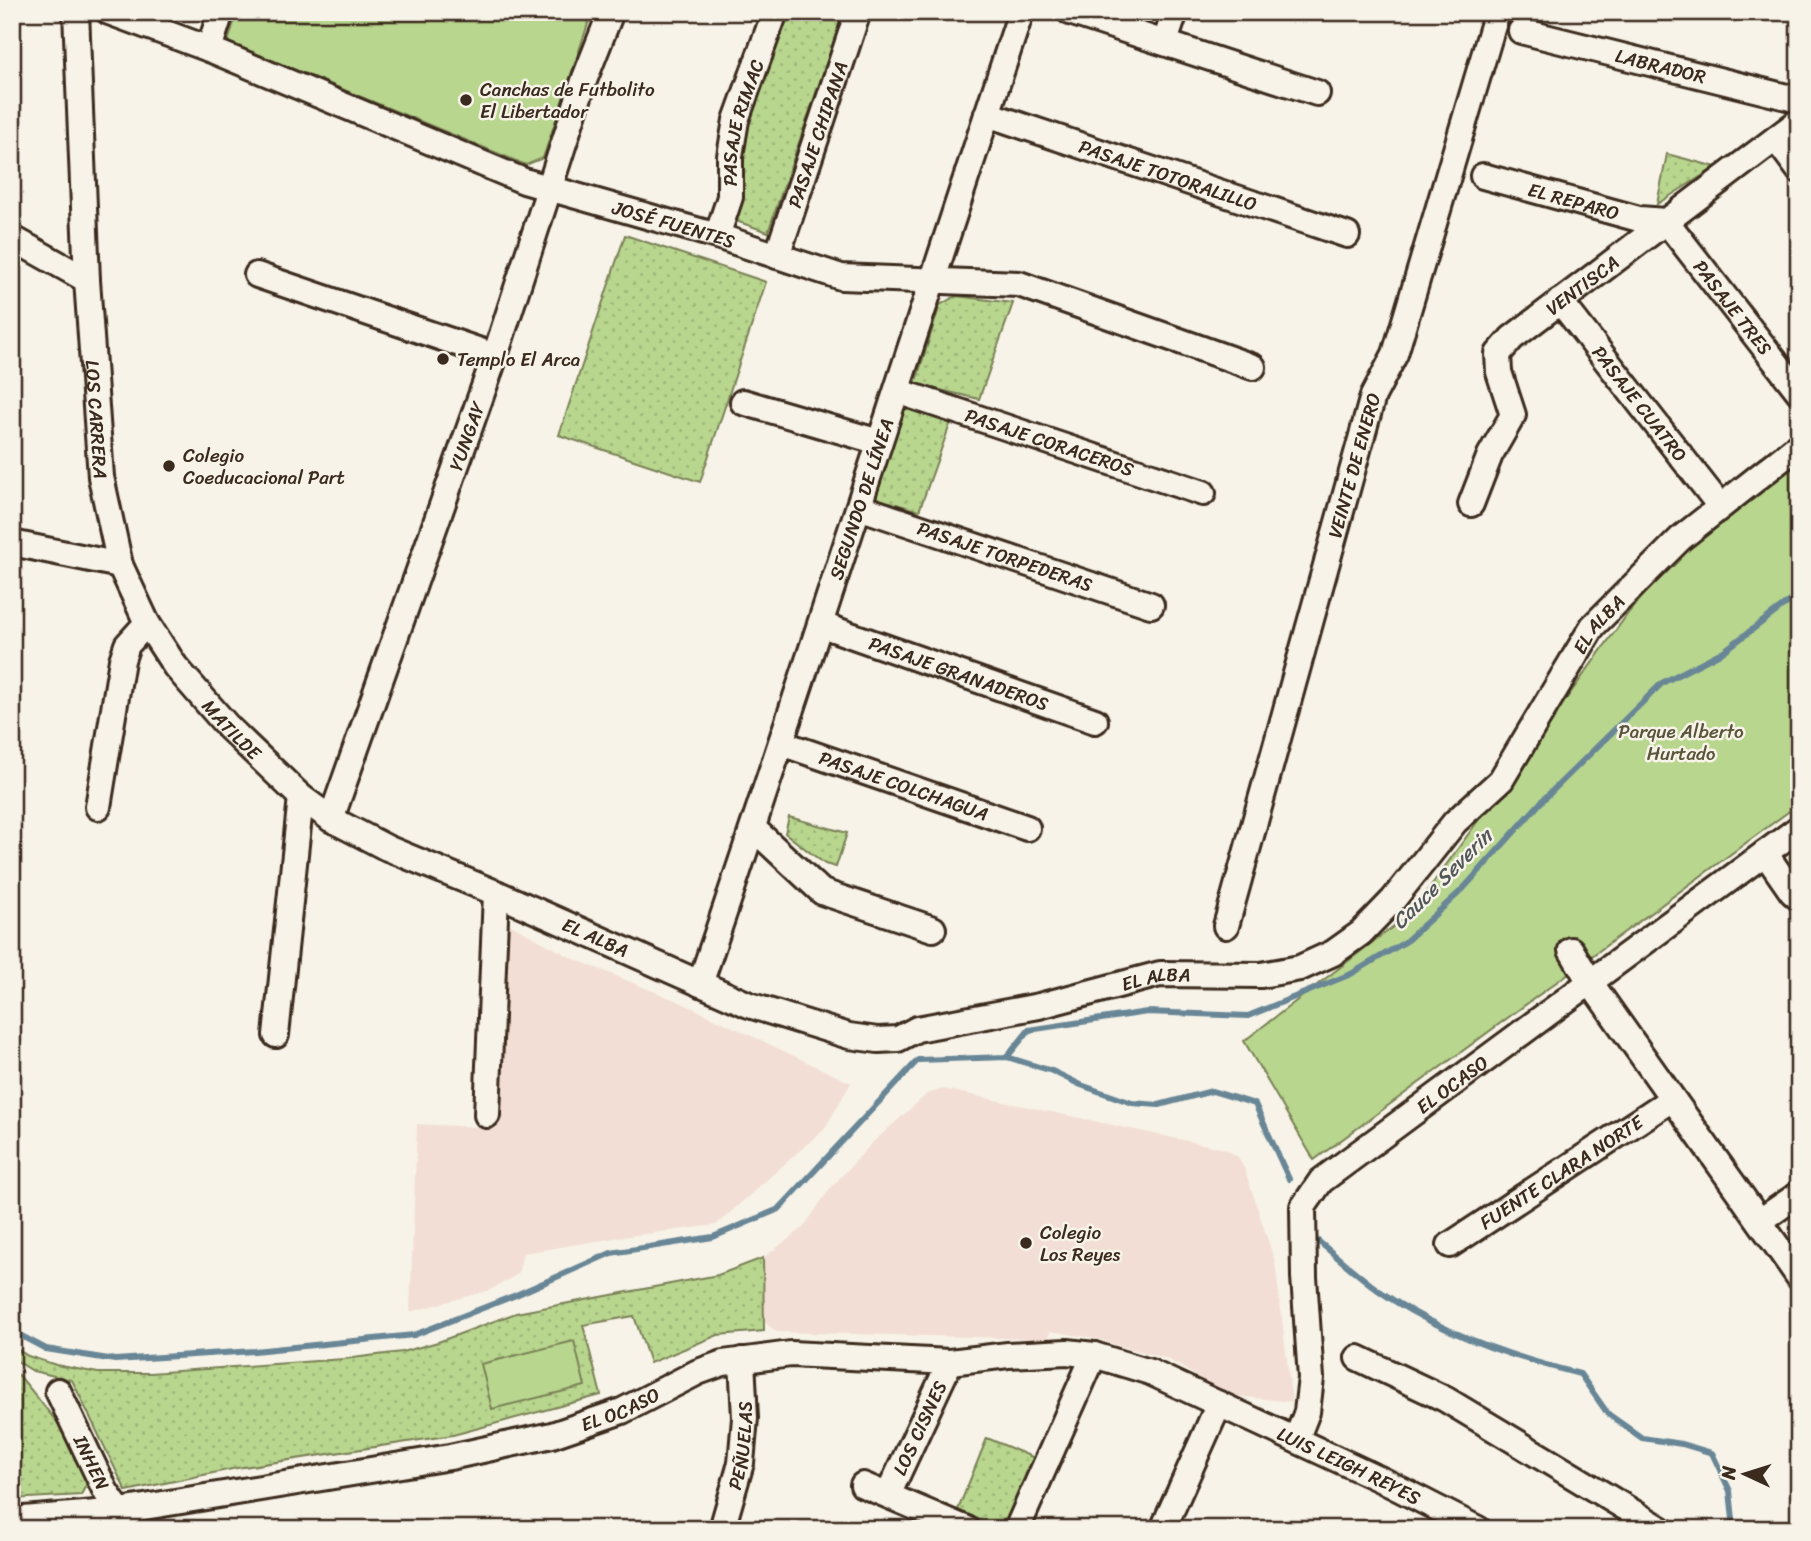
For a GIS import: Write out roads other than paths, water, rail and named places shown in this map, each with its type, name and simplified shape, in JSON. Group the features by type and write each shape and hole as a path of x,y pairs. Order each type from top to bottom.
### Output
{"street":[{"name":"LOS CARRERA","path":"76,12 87,281 101,477 120,565 148,623"},
{"name":"JOSÉ FUENTES","path":"109,12 209,49 524,181 717,236 841,277 1019,284 1253,367"},
{"path":"209,49 221,12"},
{"name":"YUNGAY","path":"331,819 495,356 585,78 611,12"},
{"name":"PASAJE RIMAC","path":"717,236 730,197 730,156 736,120 775,12"},
{"name":"PASAJE CHIPANA","path":"777,256 858,12"},
{"name":"SEGUNDO DE LÍNEA","path":"700,984 822,625 931,281 1021,12"},
{"path":"1070,12 1317,93"},
{"path":"1165,42 1175,12"},
{"name":"VEINTE DE ENERO","path":"1226,926 1373,396 1395,354 1497,12"},
{"name":"LABRADOR","path":"1521,30 1799,100"},
{"name":"PASAJE TOTORALILLO","path":"987,114 1348,235"},
{"name":"VENTISCA","path":"1471,504 1490,455 1513,415 1499,372 1498,354 1512,338 1799,121"},
{"path":"1776,139 1799,170"},
{"name":"EL REPARO","path":"1483,176 1639,219 1666,221"},
{"name":"PASAJE TRES","path":"1666,221 1799,392"},
{"path":"12,238 87,281"},
{"path":"257,275 495,356"},
{"name":"PASAJE CUATRO","path":"1560,301 1720,506"},
{"name":"PASAJE CORACEROS","path":"897,391 1203,493"},
{"path":"743,402 879,442"},
{"name":"EL ALBA","path":"331,819 387,848 749,1005 849,1036 877,1040 898,1038 917,1029 1039,1006 1160,974 1261,975 1300,968 1333,953 1360,933 1393,900 1455,822 1501,779 1593,626 1681,538 1799,445"},
{"name":"PASAJE TORPEDERAS","path":"859,508 1151,605"},
{"path":"12,543 120,565"},
{"path":"98,807 122,660 127,645 148,623"},
{"name":"MATILDE","path":"148,623 175,666 229,728 301,797 331,819"},
{"name":"PASAJE GRANADEROS","path":"822,625 1095,721"},
{"name":"PASAJE COLCHAGUA","path":"781,743 1027,828"},
{"path":"276,1035 301,797"},
{"path":"753,828 822,892 933,929"},
{"name":"EL OCASO","path":"1296,1440 1307,1412 1311,1378 1303,1263 1303,1207 1321,1181 1799,828"},
{"path":"1765,853 1799,898"},
{"path":"487,1115 496,893"},
{"path":"1571,950 1590,982 1799,1277"},
{"name":"FUENTE CLARA NORTE","path":"1450,1245 1672,1099"},
{"path":"1760,1221 1799,1194"},
{"name":"EL OCASO","path":"12,1520 126,1520 437,1460 552,1435 622,1411 698,1372 723,1363 791,1354 950,1362 1019,1354 1067,1352 1094,1355 1150,1372 1219,1404"},
{"path":"1017,1529 1094,1355"},
{"path":"1358,1358 1445,1399 1661,1529"},
{"name":"PEÑUELAS","path":"722,1529 741,1463 745,1418 742,1360"},
{"name":"LOS CISNES","path":"888,1495 950,1362"},
{"name":"INHEN","path":"58,1391 106,1492 126,1520"},
{"path":"1163,1529 1219,1404"},
{"name":"LUIS LEIGH REYES","path":"1219,1404 1384,1481 1478,1529"},
{"path":"863,1485 967,1529"}],"waterway":[{"name":"Cauce Severin","path":"1007,1057 1029,1030 1147,1012 1248,1016 1351,974 1405,942 1462,890 1543,800 1662,683 1724,651 1799,594"},
{"path":"12,1331 46,1349 115,1360 254,1351 414,1335 516,1295 611,1253 713,1237 779,1209 918,1060 1007,1057 1052,1071 1081,1085 1132,1103 1159,1105 1212,1091 1255,1104 1289,1179"},
{"path":"1312,1236 1378,1290 1424,1318 1501,1351 1580,1374 1608,1414 1642,1438 1682,1444 1712,1453 1730,1491 1734,1529"}],"place":[{"name":"Canchas de Futbolito El Libertador","path":"466,100"},
{"name":"Templo El Arca","path":"443,359"},
{"name":"Colegio Coeducacional Part","path":"169,466"},
{"name":"Colegio Los Reyes","path":"1026,1243"}],"park label":[{"name":"Parque Alberto Hurtado","path":"1681,742"}]}
